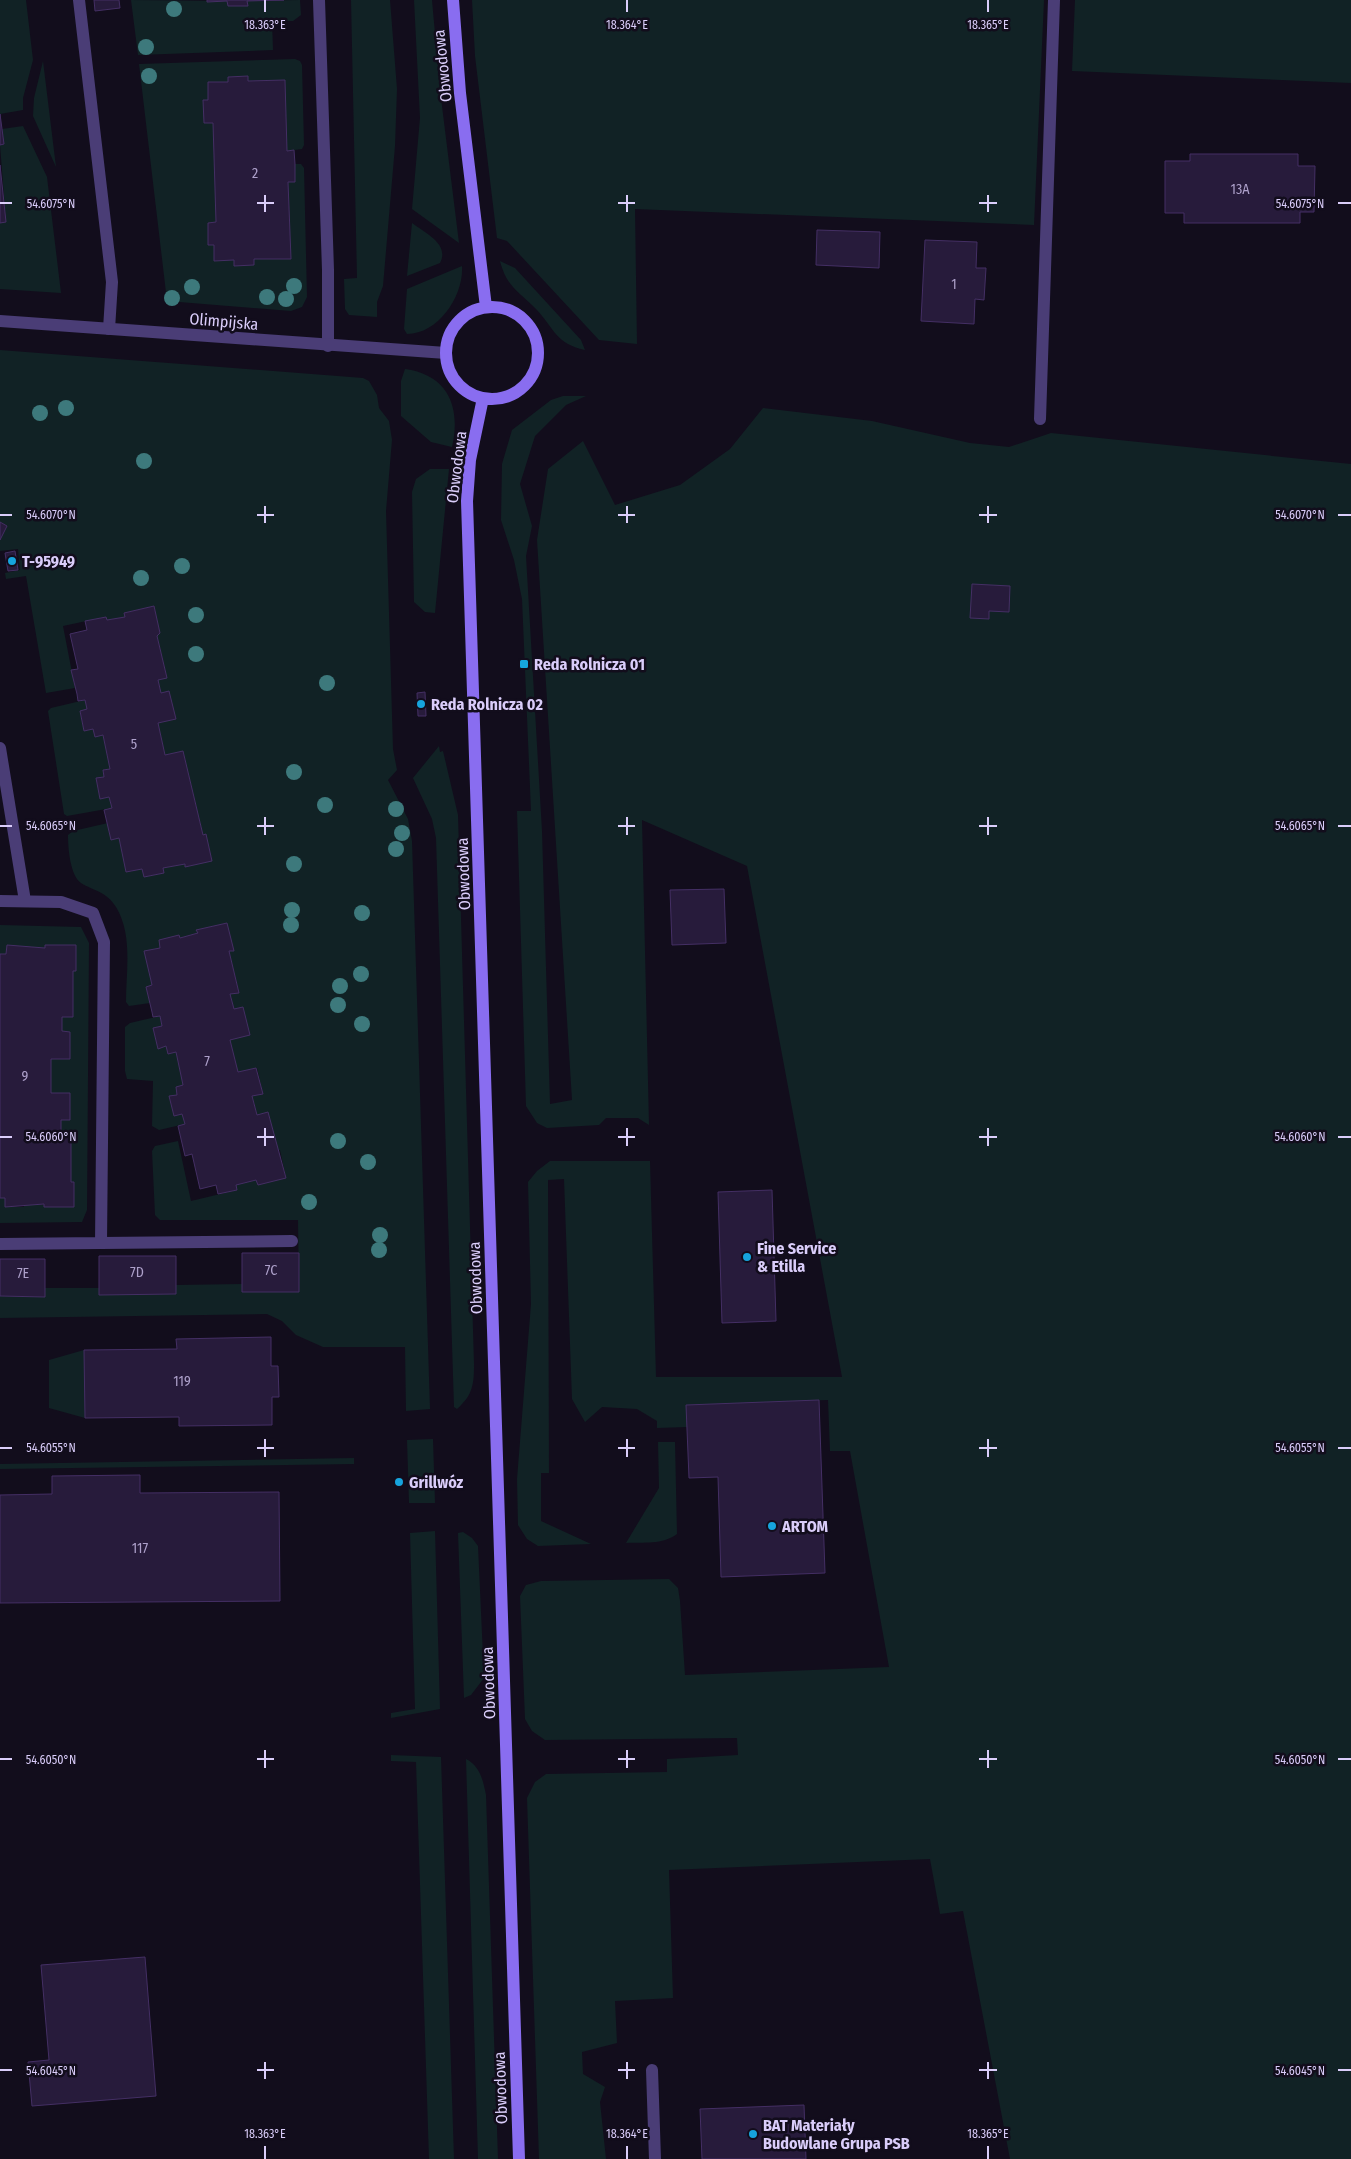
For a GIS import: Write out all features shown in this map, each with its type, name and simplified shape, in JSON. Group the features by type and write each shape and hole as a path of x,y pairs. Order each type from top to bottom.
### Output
{"main road":[{"name":"Obwodowa","path":"452,0 460,93 486,307"},
{"path":"486,307 500,307 513,312 524,320 533,331 538,344 538,358 534,373 525,385 513,394 498,399 483,398 468,393 457,383 449,369 446,354 449,337 457,323 470,312 486,307"},
{"name":"Obwodowa","path":"483,398 470,460 467,501 519,2159"}],"street":[{"path":"79,0 112,282 109,329"},
{"path":"319,0 328,270 328,346"},
{"path":"1040,419 1054,0"},
{"name":"Olimpijska","path":"0,321 446,354"},
{"path":"0,748 25,901"},
{"path":"0,901 61,902 93,913 104,942 102,1243"},
{"path":"0,1244 292,1241"},
{"path":"652,2070 655,2159"}],"shaded area":[{"path":"0,0 26,0 33,60 23,98 23,110 0,114"},
{"path":"131,0 227,1 228,6 247,6 247,1 300,0 301,15 293,21 272,21 273,50 138,55"},
{"path":"351,0 390,0 397,89 395,146 383,286 377,302 377,317 349,315 345,309 344,279 357,278"},
{"path":"414,0 432,0 440,90 459,243 412,209 420,118"},
{"path":"472,0 1044,0 1034,225 635,209 637,344 599,340 507,241 497,238 475,56"},
{"path":"1075,0 1351,0 1351,83 1072,71"},
{"path":"295,59 300,61 302,65 304,145 302,149 287,151 285,80 248,81 248,76 228,77 228,82 208,82 213,123 216,222 208,223 208,244 214,245 214,261 234,260 235,266 254,265 254,259 291,259 288,182 295,182 295,164 301,164 304,168 307,297 302,307 291,311 167,301 139,64"},
{"path":"43,61 56,167 33,116 34,98"},
{"path":"23,126 47,177 61,293 0,289 0,223 6,222 0,145 4,144 2,129"},
{"path":"412,223 435,240 442,250 442,256 440,263 407,276"},
{"path":"500,261 515,268 581,340 585,350 568,344 556,334 536,309 510,283"},
{"path":"462,266 459,289 447,311 429,327 419,332 407,334 404,329 407,289"},
{"path":"0,350 363,378 369,381 377,395 379,408 389,421 392,440 386,511 393,749 397,770 388,780 408,819 412,841 430,1409 406,1411 405,1347 323,1347 296,1335 282,1321 267,1314 0,1318 0,1296 45,1297 45,1288 99,1288 99,1295 176,1294 176,1285 242,1284 243,1292 299,1291 298,1220 160,1220 155,1215 152,1151 155,1146 178,1141 191,1201 237,1190 236,1185 256,1180 258,1185 286,1178 280,1150 277,1151 257,1115 252,1096 263,1094 257,1068 238,1072 230,1040 250,1035 243,1008 234,1009 230,994 239,992 229,951 234,951 227,923 197,930 198,933 180,938 179,935 159,940 160,948 145,951 152,985 146,987 150,1003 129,1006 126,1002 127,941 121,918 116,907 104,894 81,883 74,874 69,854 68,835 73,831 108,823 111,840 119,838 127,872 142,869 144,877 163,873 163,868 185,864 186,867 212,860 206,835 203,835 183,751 165,755 158,723 176,719 169,692 161,693 158,680 167,677 157,636 160,633 154,606 124,613 125,617 107,620 105,617 63,626 75,688 46,693 26,576 6,579 5,573 20,570 18,549 0,551 0,540 7,526 0,522"},
{"path":"405,369 420,372 442,386 453,407 455,419 452,447 431,442 401,416 401,381"},
{"path":"563,396 586,396 566,405 535,436 520,484 532,526 526,556 542,831 550,1104 572,1100 537,540 548,469 583,441 615,505 680,485 730,449 763,408 872,421 970,443 1009,447 1051,433 1351,464 1351,2159 1010,2159 963,1911 940,1914 930,1859 669,1870 673,1998 615,2001 617,2043 582,2052 583,2074 605,2087 600,2102 606,2159 539,2159 527,1798 535,1782 546,1774 667,1772 667,1759 738,1755 737,1738 545,1740 532,1731 525,1719 520,1596 526,1585 541,1581 669,1579 678,1588 685,1675 889,1667 850,1451 830,1451 828,1400 687,1405 687,1427 657,1428 657,1421 637,1409 602,1407 585,1422 572,1399 564,1179 548,1180 549,1473 541,1473 541,1521 591,1544 538,1546 527,1539 518,1525 517,1479 531,1304 528,1182 537,1171 550,1161 650,1161 656,1377 842,1377 747,866 642,820 649,1125 638,1118 606,1118 599,1125 547,1128 537,1123 526,1106 517,811 531,811 522,599 514,560 501,520 502,464 512,430 551,400"},
{"path":"430,469 449,469 435,613 425,612 414,602 412,492 416,479"},
{"path":"85,700 87,709 80,712 84,731 93,729 103,735 110,769 103,770 104,777 96,779 100,799 109,797 112,808 67,816 64,814 48,711 51,708"},
{"path":"439,746 440,752 443,751 458,815 474,1364 472,1389 457,1409 454,1407 436,838 432,819 413,778"},
{"path":"0,925 81,927 89,943 87,1210 82,1222 0,1223 0,1198 5,1198 5,1207 24,1207 24,1204 74,1206 74,1182 71,1182 71,1136 61,1136 61,1120 70,1120 51,1093 51,1059 70,1059 70,1032 62,1031 62,1017 73,1017 73,971 76,971 76,945 45,945 45,948 7,945 6,954 0,954"},
{"path":"160,1016 162,1026 153,1028 158,1048 166,1046 168,1054 176,1052 183,1085 176,1087 177,1095 169,1097 174,1116 182,1114 185,1124 159,1130 152,1126 153,1081 127,1079 125,1071 125,1027 130,1023"},
{"path":"84,1350 85,1418 49,1408 49,1360"},
{"path":"433,1439 435,1503 409,1503 407,1440"},
{"path":"658,1442 675,1442 677,1534 665,1540 646,1543 626,1543 659,1488"},
{"path":"354,1458 354,1464 0,1469 0,1464"},
{"path":"435,1531 440,1709 391,1718 391,1713 415,1709 410,1533"},
{"path":"463,1532 472,1538 478,1546 484,1678 471,1695 464,1698 458,1533"},
{"path":"391,1755 441,1757 454,2159 429,2159 416,1762 391,1761"},
{"path":"466,1759 475,1765 478,1770 486,1795 498,2159 478,2159"}],"building":[{"path":"94,0 119,0 120,8 95,11"},
{"path":"207,0 284,0 247,1 248,6 228,6 227,1 207,2"},
{"path":"248,76 248,81 285,80 287,151 294,150 295,164 295,182 288,182 291,259 254,259 254,265 234,266 234,260 214,261 214,245 208,245 208,223 216,222 213,123 204,123 203,100 208,100 208,82 228,82 228,77"},
{"path":"0,114 4,144 0,145"},
{"path":"1190,154 1298,154 1298,166 1315,166 1314,212 1300,212 1300,223 1184,223 1184,213 1165,213 1165,161 1190,161"},
{"path":"0,165 6,222 0,223"},
{"path":"817,230 880,232 879,268 816,265"},
{"path":"925,240 977,242 976,268 986,268 984,300 975,299 974,324 921,321"},
{"path":"0,522 7,526 0,540"},
{"name":"T-95949","path":"15,551 18,570 8,571 5,553"},
{"path":"972,584 1010,586 1009,612 989,611 989,619 970,618"},
{"path":"154,606 160,633 157,636 167,678 158,680 161,693 169,691 176,719 158,723 165,755 183,751 203,835 206,834 212,861 185,867 185,864 163,868 164,873 144,877 142,869 126,872 119,838 111,840 104,810 112,808 109,797 100,799 96,778 104,777 103,770 110,769 103,735 95,737 93,729 84,731 80,711 87,709 85,700 78,701 71,670 78,669 70,634 87,630 85,621 106,617 107,620 125,617 124,613"},
{"name":"Reda Rolnicza 02","path":"425,692 426,716 418,716 417,693"},
{"path":"724,889 726,943 672,945 670,890"},
{"path":"227,923 234,951 229,951 239,993 230,994 234,1009 243,1007 250,1035 230,1040 238,1072 256,1068 263,1094 252,1096 257,1115 268,1112 286,1178 258,1185 256,1180 236,1185 237,1190 218,1194 216,1185 200,1189 192,1154 185,1156 178,1126 185,1124 182,1114 174,1116 169,1096 177,1095 176,1087 183,1085 176,1052 168,1054 166,1046 158,1049 153,1028 162,1026 160,1016 153,1017 146,987 152,985 144,951 160,948 159,940 179,935 180,938 198,933 196,930"},
{"path":"7,945 45,948 45,945 76,945 76,971 73,971 73,1017 62,1017 62,1031 70,1032 70,1059 51,1059 51,1093 70,1093 70,1120 61,1120 61,1136 71,1136 71,1182 74,1182 74,1207 44,1207 44,1204 5,1207 5,1198 0,1198 0,954 6,954"},
{"name":"Fine Service & Etilla","path":"772,1190 776,1321 722,1323 718,1192"},
{"path":"242,1253 299,1253 299,1292 242,1292"},
{"path":"99,1256 176,1256 176,1294 99,1295"},
{"path":"0,1259 45,1259 45,1297 0,1296"},
{"path":"271,1337 271,1366 278,1366 279,1397 272,1397 272,1425 179,1426 179,1417 85,1418 84,1350 177,1349 176,1339"},
{"name":"ARTOM","path":"819,1400 825,1573 721,1577 718,1477 689,1478 686,1405"},
{"path":"140,1475 140,1493 279,1492 280,1601 0,1603 0,1495 52,1494 52,1476"},
{"path":"145,1957 156,2096 32,2106 28,2062 49,2060 41,1965"},
{"name":"BAT Materiały Budowlane Grupa PSB","path":"804,2105 806,2159 702,2159 700,2109"}],"place":[{"name":"T-95949","path":"12,561"},
{"name":"Reda Rolnicza 01","path":"524,664"},
{"name":"Reda Rolnicza 02","path":"421,704"},
{"name":"Fine Service & Etilla","path":"747,1257"},
{"name":"Grillwóz","path":"399,1482"},
{"name":"ARTOM","path":"772,1526"},
{"name":"BAT Materiały Budowlane Grupa PSB","path":"753,2134"}]}
